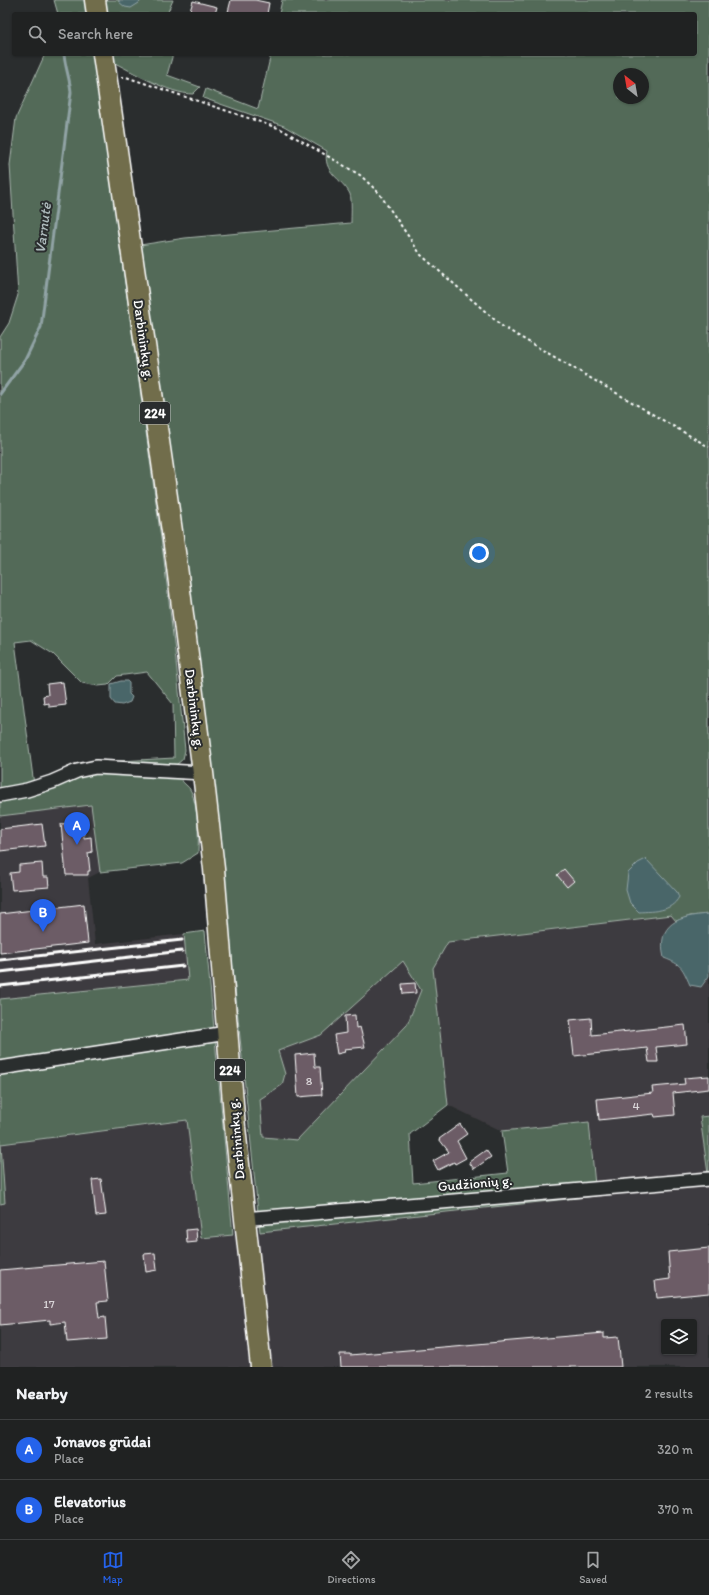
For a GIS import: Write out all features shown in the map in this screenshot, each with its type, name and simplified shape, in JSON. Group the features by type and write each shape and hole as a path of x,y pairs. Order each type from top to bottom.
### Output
{"main road":[{"path":"95,0 97,12"},
{"name":"Darbininkų g.","path":"103,56 176,558 203,773 214,869 244,1220 261,1367"}],"street":[{"path":"0,795 27,790 52,782 77,771 96,767 203,773"},
{"path":"0,1068 227,1033"},
{"name":"Gudžionių g.","path":"244,1220 709,1179"}],"path":[{"path":"106,76 126,77 281,129 360,175 379,193 421,255 503,327 709,447"}],"shaded area":[{"path":"91,805 100,872 88,878 95,944 184,934 189,980 0,999 0,816"},
{"path":"671,915 676,921 666,929 664,958 676,963 701,987 709,976 709,1116 700,1117 709,1181 709,1367 0,1367 0,1204 5,1203 1,1144 188,1120 202,1238 596,1196 589,1122 502,1131 448,1105 433,968 448,942"},
{"path":"403,961 421,990 407,1025 297,1140 263,1137 260,1098 282,1085 285,1074 277,1051 321,1035"}],"green space":[{"path":"54,0 86,0 87,12 57,12"},
{"path":"103,0 119,0 119,2 139,3 141,0 173,0 168,12 104,12"},
{"path":"282,0 709,0 709,914 690,916 676,921 671,915 448,942 433,968 448,1105 410,1134 413,1183 508,1173 502,1131 589,1122 596,1196 260,1232 208,726 197,658 140,245 185,238 351,223 351,204 350,194 347,188 334,175 327,165 327,151 284,126 203,98 206,89 258,109 271,56 697,56 697,12 279,12","holes":["403,961 421,990 407,1025 297,1140 263,1137 260,1099 282,1085 285,1074 278,1051 321,1035"]},
{"path":"44,56 93,56 164,560 175,652 185,750 183,759 176,765 182,781 191,791 198,822 198,853 182,863 100,872 91,805 0,816 0,337 9,323 18,295 10,165 16,118","holes":["31,640 53,654 82,683 98,686 108,685 117,676 147,672 173,704 174,758 84,763 34,785 15,642"]},
{"path":"109,56 172,56 167,75 200,87 193,94 183,93 151,82 111,61"},
{"path":"205,931 233,1235 201,1238 187,1120 1,1144 5,1203 0,1204 0,999 188,980 184,934"},
{"path":"709,1116 709,1181 700,1117"}],"water":[{"path":"119,0 141,0 131,8 125,7 119,2"},
{"path":"127,681 129,683 129,694 132,697 130,702 122,705 115,704 111,699 111,684"},
{"path":"646,859 677,892 679,897 671,906 662,910 639,912 630,903 626,890 628,873 638,863"},
{"path":"709,914 709,976 701,987 690,985 681,967 664,958 662,946 663,937 667,929 679,920"}],"building":[{"path":"231,0 255,0 269,3 267,12 228,12"},
{"path":"193,1 217,7 216,12 190,11"},
{"path":"63,682 66,705 49,707 49,703 44,704 43,696 48,695 47,684"},
{"path":"83,822 84,838 91,837 92,852 88,853 90,871 88,871 88,875 66,875 61,824"},
{"path":"42,824 45,846 0,851 0,829"},
{"path":"42,863 43,877 48,877 49,887 12,890 10,873 19,872 19,865"},
{"path":"564,869 574,881 567,887 557,875"},
{"path":"84,904 88,943 0,953 0,914"},
{"path":"415,983 416,993 403,994 402,984"},
{"path":"355,1015 356,1028 360,1027 365,1047 344,1049 345,1052 337,1054 334,1035 346,1033 345,1016"},
{"path":"591,1018 592,1035 685,1025 687,1044 656,1047 658,1062 649,1062 647,1048 574,1056 570,1020"},
{"path":"314,1053 315,1067 320,1067 322,1095 298,1097 295,1055"},
{"path":"709,1076 709,1089 673,1093 675,1115 655,1117 654,1114 599,1120 597,1099 653,1093 652,1087 685,1084 684,1078"},
{"path":"460,1124 467,1134 457,1141 466,1158 438,1170 433,1161 449,1152 439,1139"},
{"path":"486,1150 491,1157 474,1169 469,1162"},
{"path":"101,1179 106,1215 96,1216 92,1180"},
{"path":"196,1229 197,1242 187,1243 186,1230"},
{"path":"709,1248 709,1293 657,1298 655,1281 670,1279 668,1252"},
{"path":"155,1253 157,1270 146,1272 144,1254"},
{"path":"104,1261 108,1301 97,1302 99,1318 105,1317 107,1339 67,1342 65,1322 50,1324 50,1320 0,1325 0,1270"},
{"path":"604,1333 604,1338 618,1337 621,1367 341,1367 340,1354 350,1355"}],"waterway":[{"name":"Varnutė","path":"0,394 25,360 41,327 71,92 64,56"}],"railway":[{"path":"0,960 182,940"},
{"path":"0,972 182,951"},
{"path":"0,986 183,966"}],"place":[{"name":"Jonavos grūdai","path":"77,845"},
{"name":"Elevatorius","path":"43,932"}]}
